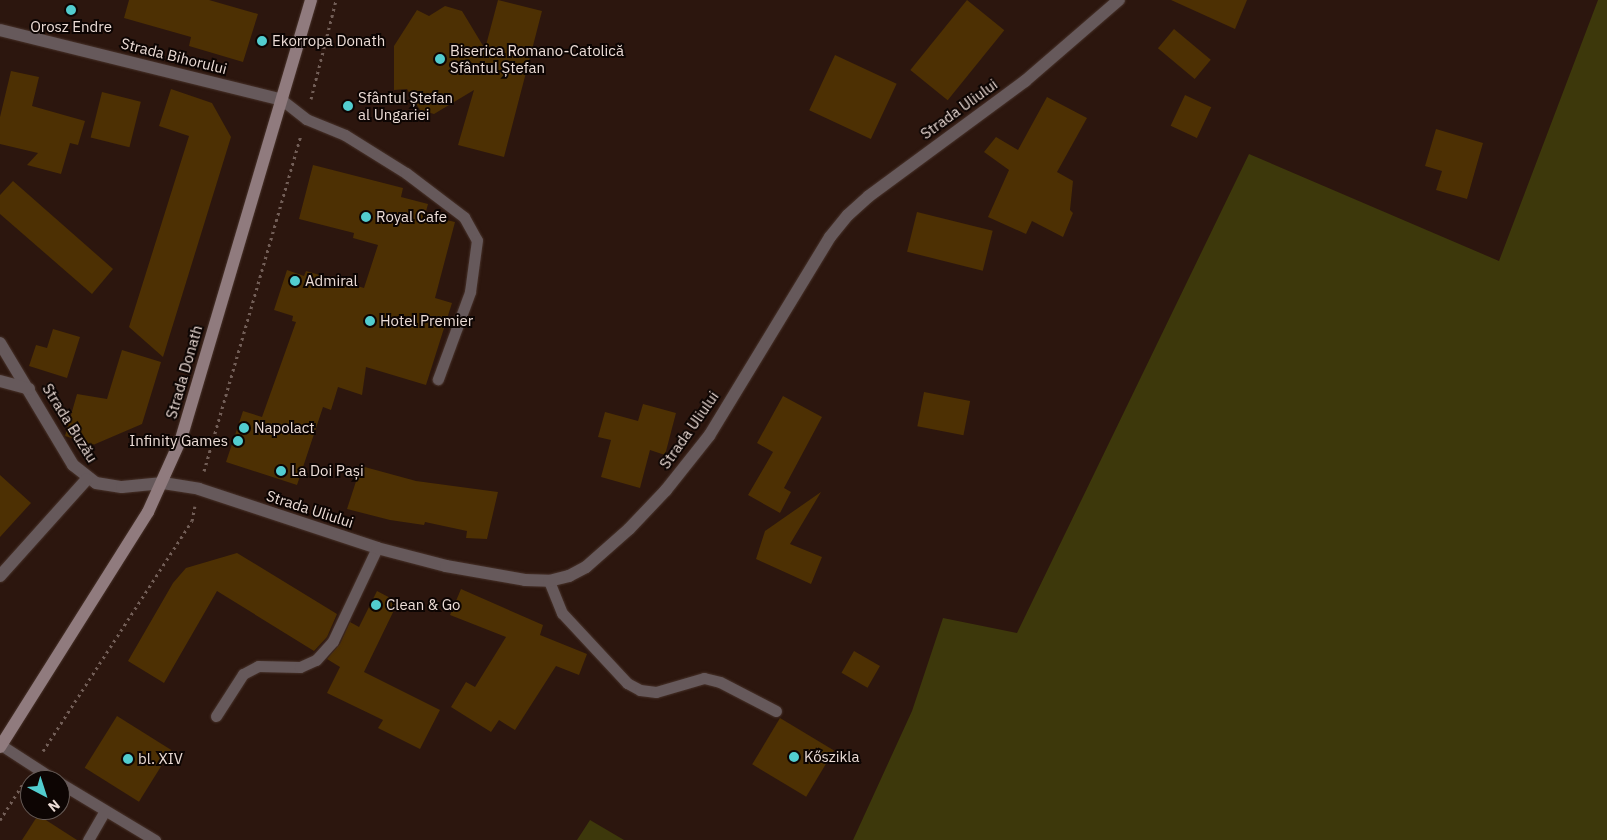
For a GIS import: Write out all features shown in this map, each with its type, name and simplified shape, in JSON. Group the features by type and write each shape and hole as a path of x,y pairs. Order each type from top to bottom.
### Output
{"main road":[{"name":"Strada Donath","path":"0,746 148,512 163,483 181,439 311,0"}],"street":[{"name":"Strada Uliului","path":"163,483 199,489 377,548 491,574 549,581 586,567 666,490 708,436 830,237 848,215 869,196 1025,81 1119,0"},
{"name":"Strada Bihorului","path":"0,30 282,100"},
{"name":"Strada Buzău","path":"0,343 74,465 87,479 122,487 163,483"},
{"path":"0,380 29,389"},
{"path":"0,576 87,479"}],"lane":[{"path":"282,100 306,119 345,135 406,173 464,217 477,240 470,292 438,379"},
{"path":"216,716 243,674 258,666 300,667 316,660 333,641 377,548"},
{"path":"549,581 562,613 634,686 656,692 704,678 720,682 776,711"},
{"path":"0,746 38,770"},
{"path":"70,789 155,840"},
{"path":"88,840 105,810"}],"path":[{"path":"0,820 192,521 199,489 306,119 336,0"}],"shaded area":[{"path":"1598,0 1607,0 1607,840 853,840 912,711 943,618 1017,633 1249,154 1499,261"},
{"path":"590,820 624,840 577,840"}],"building":[{"path":"129,0 209,0 258,14 243,62 189,46 191,37 124,18"},
{"path":"498,0 542,11 504,157 458,145 474,90 434,114 420,110 407,89 394,90 394,46 417,10 429,16 445,6 462,11 485,49"},
{"path":"967,0 1004,30 948,100 910,70"},
{"path":"1171,0 1247,0 1235,29"},
{"path":"1174,29 1211,60 1195,79 1158,48"},
{"path":"835,55 897,84 871,139 809,110"},
{"path":"11,71 39,77 32,106 85,121 78,145 70,143 61,174 27,165 38,153 0,144 0,117"},
{"path":"171,89 212,103 231,137 163,357 129,327 189,136 159,126"},
{"path":"102,92 141,102 129,147 91,138"},
{"path":"1185,95 1211,107 1197,138 1171,126"},
{"path":"1047,97 1087,118 1057,172 1073,181 1070,210 1073,213 1063,237 1032,221 1026,234 988,217 1009,170 984,152 996,137 1018,150"},
{"path":"1436,129 1483,143 1467,199 1436,190 1442,171 1425,166"},
{"path":"313,165 403,188 401,197 428,204 425,215 455,222 435,298 452,303 426,385 366,367 362,395 338,387 331,410 323,407 297,485 226,462 243,411 262,417 296,322 292,321 293,316 274,310 287,270 304,276 306,271 364,288 378,245 353,238 354,233 299,219"},
{"path":"13,181 113,269 92,294 0,214 0,195"},
{"path":"917,212 993,231 983,271 907,252"},
{"path":"53,329 80,337 67,378 29,366 36,345 47,348"},
{"path":"122,350 161,362 142,424 93,445 65,436 77,394 107,399"},
{"path":"924,392 970,401 963,435 917,426"},
{"path":"783,396 822,417 784,488 791,492 780,513 748,495 773,452 757,443"},
{"path":"643,404 676,413 665,455 650,450 640,488 601,477 611,440 598,437 605,412 638,421"},
{"path":"361,466 416,481 498,492 487,539 466,538 467,531 425,522 424,525 390,520 347,509"},
{"path":"0,475 31,503 0,537"},
{"path":"821,492 790,544 822,557 811,584 756,559 765,531"},
{"path":"237,553 337,614 327,637 314,651 217,591 164,683 128,661 173,583 186,568"},
{"path":"461,589 543,625 540,635 587,654 579,675 556,666 515,730 499,720 491,732 451,707 466,682 475,687 506,637 450,615"},
{"path":"377,591 398,602 364,672 440,710 420,749 378,728 383,720 327,693 340,667 327,659 340,644 350,622 359,627"},
{"path":"854,651 880,666 867,688 842,673"},
{"name":"bl. XIV","path":"117,716 171,750 139,802 85,768"},
{"name":"Kőszikla","path":"780,718 834,750 806,797 752,764"},
{"path":"35,820 46,820 77,840 22,840"}],"place":[{"name":"Orosz Endre","path":"71,10"},
{"name":"Ekorropa Donath","path":"262,41"},
{"name":"Biserica Romano-Catolică Sfântul Ștefan","path":"440,59"},
{"name":"Sfântul Ștefan al Ungariei","path":"348,106"},
{"name":"Royal Cafe","path":"366,217"},
{"name":"Admiral","path":"295,281"},
{"name":"Hotel Premier","path":"370,321"},
{"name":"Napolact","path":"244,428"},
{"name":"Infinity Games","path":"238,441"},
{"name":"La Doi Pași","path":"281,471"},
{"name":"Clean & Go","path":"376,605"},
{"name":"Kőszikla","path":"794,757"},
{"name":"bl. XIV","path":"128,759"}]}
